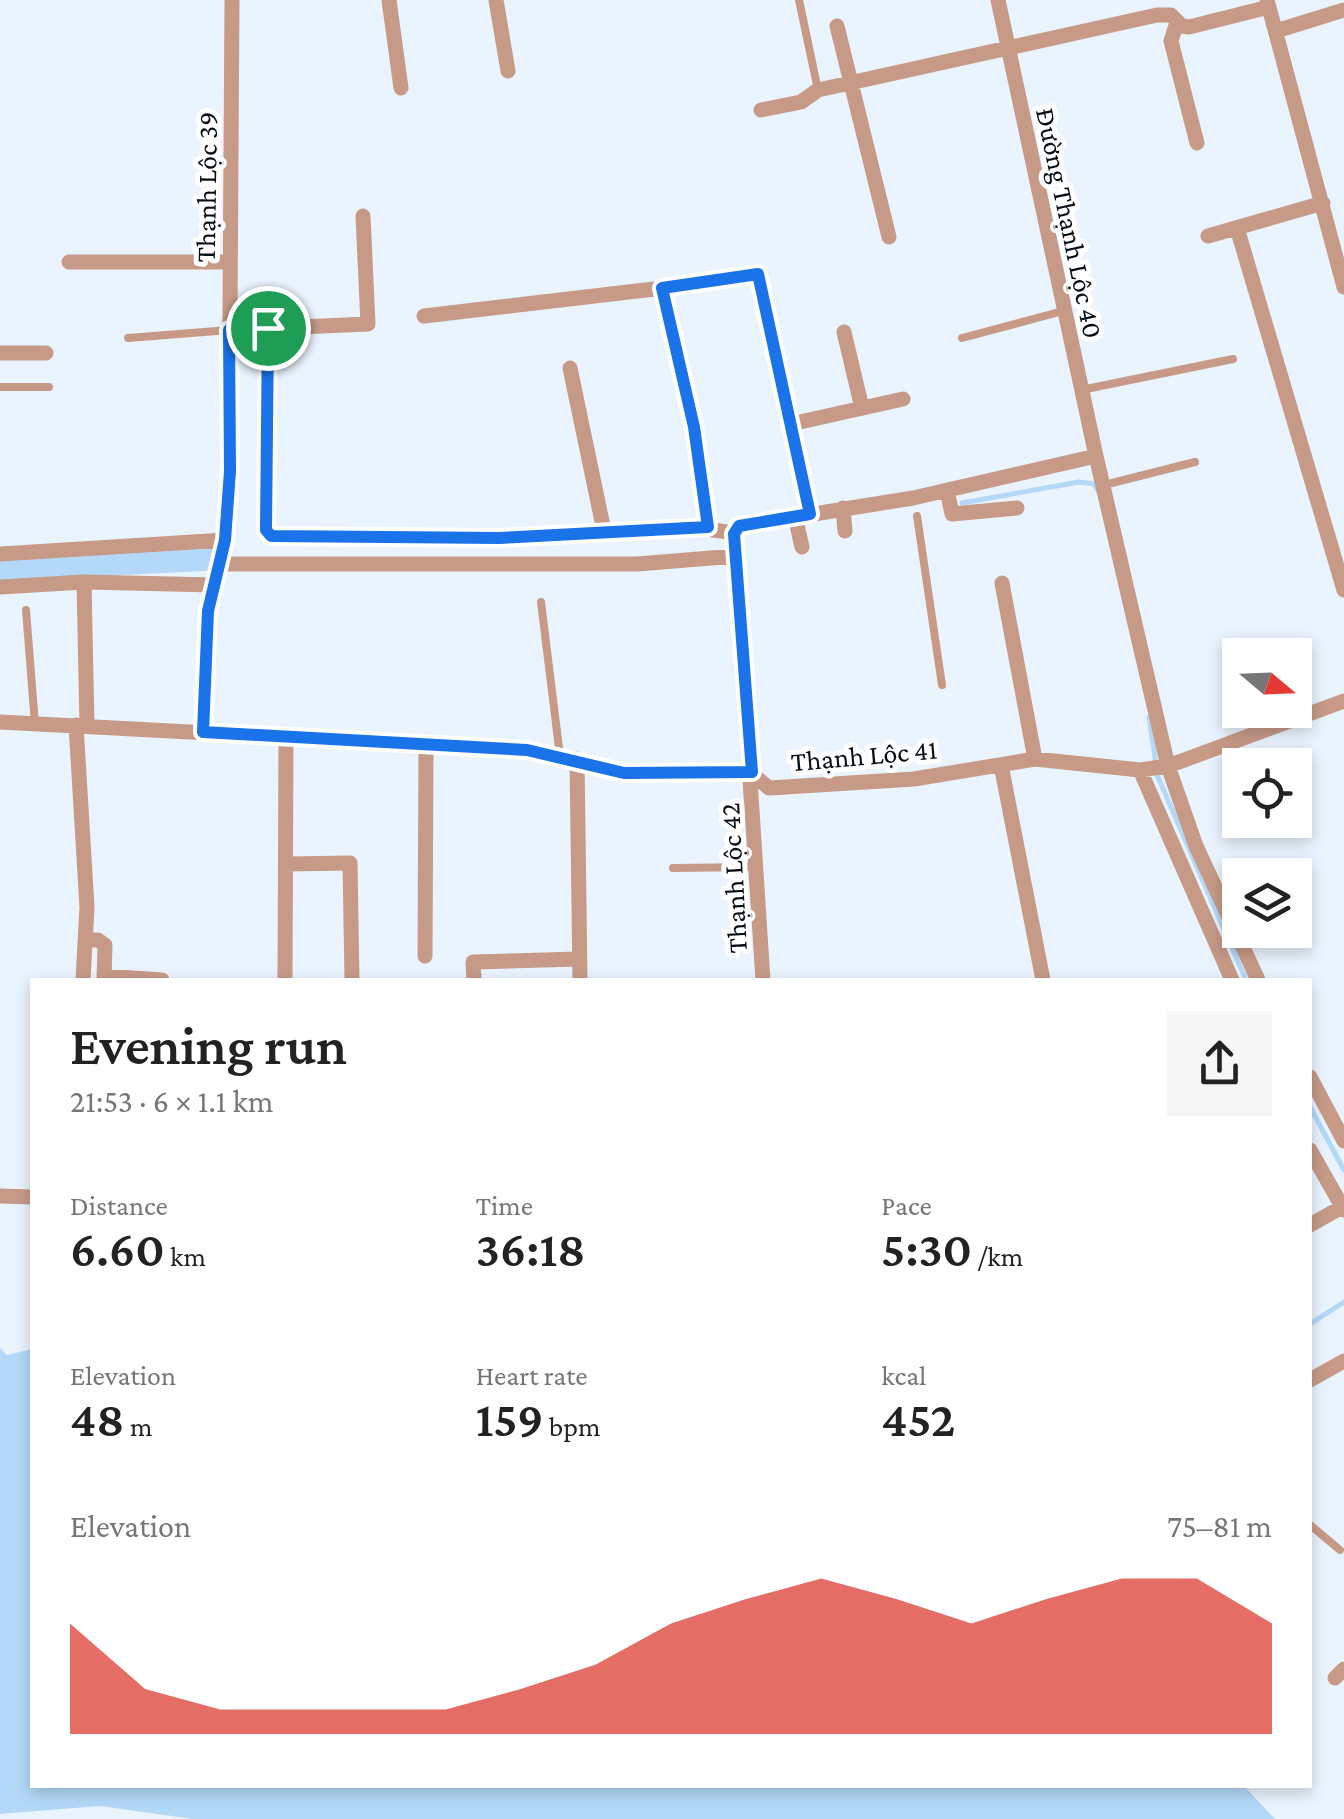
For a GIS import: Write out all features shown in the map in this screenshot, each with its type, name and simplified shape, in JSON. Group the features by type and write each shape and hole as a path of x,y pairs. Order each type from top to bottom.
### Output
{"street":[{"name":"Thạnh Lộc 39","path":"203,732 208,611 225,540 230,471 232,0"},
{"path":"388,0 400,88"},
{"path":"496,0 508,71"},
{"name":"Đường Thạnh Lộc 40","path":"998,0 1063,311 1168,766 1196,846 1257,978"},
{"path":"761,110 801,102 818,90 849,82 1156,16 1170,15 1189,27 1268,4 1344,286"},
{"path":"1276,31 1344,10"},
{"path":"1177,22 1171,41 1197,144"},
{"path":"837,26 889,237"},
{"path":"1208,236 1323,203"},
{"path":"229,330 368,324 363,216"},
{"path":"1238,228 1344,590"},
{"path":"69,262 230,262"},
{"path":"424,316 758,274 791,424 802,547"},
{"path":"662,288 694,427 708,527"},
{"path":"268,328 266,530 271,536 499,538 708,527 734,534"},
{"path":"844,332 862,408"},
{"path":"0,353 46,353"},
{"path":"570,368 604,531"},
{"path":"791,424 903,399"},
{"path":"752,772 734,534 739,526 914,498 1096,456"},
{"path":"946,490 952,514 1017,508"},
{"path":"914,498 917,516"},
{"path":"843,508 846,531"},
{"path":"0,554 225,540"},
{"path":"219,564 637,564 736,556"},
{"path":"0,587 84,582 214,585"},
{"path":"83,978 87,940 82,725 84,582"},
{"path":"1002,583 1034,760"},
{"path":"1168,766 1344,701"},
{"name":"Thạnh Lộc 41","path":"0,722 527,750 624,773 752,772 768,788 914,779 1034,760 1140,770 1168,766"},
{"path":"285,978 286,736"},
{"path":"425,956 426,745"},
{"path":"568,758 580,978"},
{"path":"1001,765 1043,978"},
{"path":"1140,770 1231,978"},
{"name":"Thạnh Lộc 42","path":"752,772 764,978"},
{"path":"286,864 350,863 352,978"},
{"path":"87,940 98,940 106,946 104,978"},
{"path":"474,978 474,962 580,959"},
{"path":"1312,1082 1344,1142"},
{"path":"1312,1154 1343,1209 1312,1224"},
{"path":"0,1196 30,1197"},
{"path":"1312,1379 1344,1361"}],"lane":[{"path":"799,0 818,90"},
{"path":"962,338 1063,311"},
{"path":"128,338 229,330"},
{"path":"1081,390 1232,358"},
{"path":"0,387 49,387"},
{"path":"1104,485 1195,462"},
{"path":"917,516 942,684"},
{"path":"541,602 568,758"},
{"path":"26,610 35,724"},
{"path":"673,868 757,867"},
{"path":"1312,1527 1340,1550"}],"water":[{"path":"0,1348 7,1355 30,1349 30,1788 1246,1788 1275,1819 193,1819 100,1806 0,1814"}],"waterway":[{"path":"962,503 1079,482 1094,484 1099,492"},
{"path":"0,567 204,557"},
{"path":"1149,717 1158,777 1245,978"},
{"path":"1312,1111 1344,1170"},
{"path":"1312,1323 1344,1302"}],"route":[{"path":"758,274 810,514 739,526 734,534 752,772 624,773 527,750 203,732 208,611 225,540 230,471 229,330 268,328 266,530 271,536 499,538 708,527 694,427 662,288 758,274"}]}
